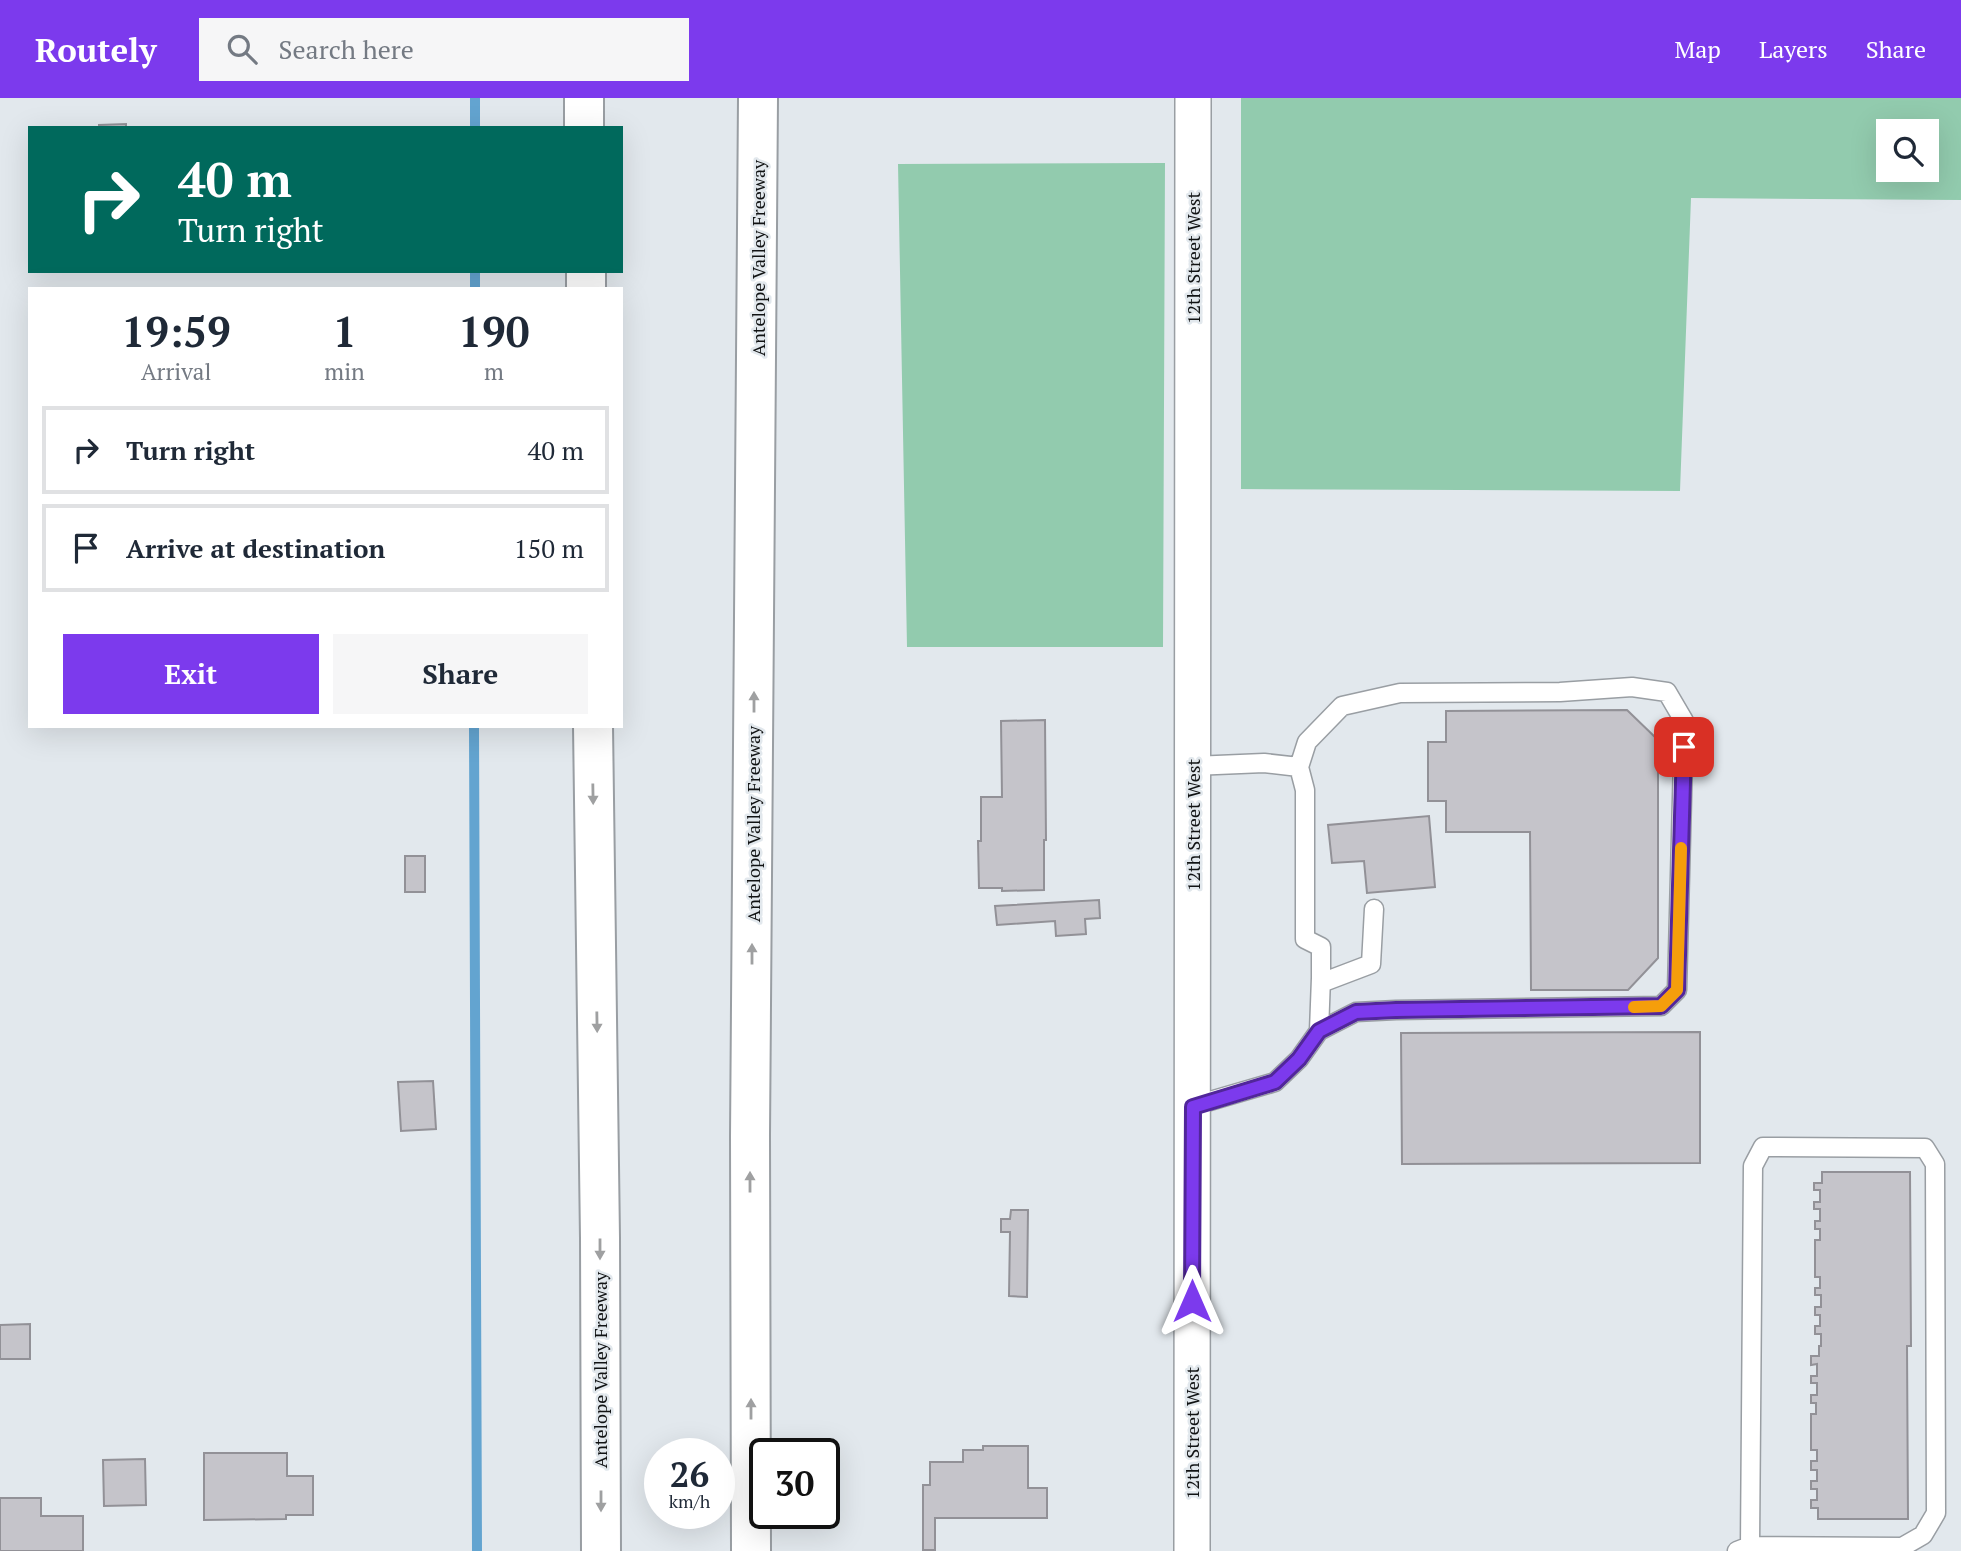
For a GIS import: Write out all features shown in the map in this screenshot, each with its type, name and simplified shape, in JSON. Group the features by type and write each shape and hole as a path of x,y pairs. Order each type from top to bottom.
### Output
{"highway":[{"path":"584,98 584,126"},
{"name":"Antelope Valley Freeway","path":"751,1551 750,1136 760,98"},
{"name":"Antelope Valley Freeway","path":"593,728 601,1551"}],"street":[{"name":"12th Street West","path":"1192,1551 1193,98"}],"lane":[{"path":"1193,1107 1275,1082 1299,1059 1319,1031 1356,1012 1661,1006 1677,990 1684,721 1667,692 1632,687 1560,692 1401,693 1342,706 1307,742 1299,767 1305,790 1305,939 1321,947 1319,1031"},
{"path":"1193,766 1264,763 1299,767"},
{"path":"1321,978 1321,983 1371,964 1374,909"},
{"path":"1763,1147 1925,1148 1935,1164 1936,1513 1923,1535 1902,1547 1744,1548 1753,1166 1763,1147"}],"green space":[{"path":"1241,98 1961,98 1961,200 1691,198 1680,491 1241,489"},
{"path":"1165,163 1163,647 907,647 898,164"}],"building":[{"path":"126,124 126,126 99,126"},
{"path":"1627,710 1658,740 1658,958 1628,990 1531,990 1530,832 1446,832 1446,801 1428,801 1428,742 1446,742 1446,711"},
{"path":"1045,720 1044,890 1002,891 1002,888 979,888 981,797 1002,797 1001,721"},
{"path":"1429,816 1435,887 1367,893 1364,861 1332,863 1328,825"},
{"path":"405,856 425,856 425,892 405,892"},
{"path":"1099,900 1100,918 1085,919 1086,934 1056,936 1055,921 997,925 995,906"},
{"path":"1700,1032 1700,1163 1402,1164 1401,1033"},
{"path":"433,1081 436,1129 401,1131 398,1082"},
{"path":"1822,1172 1910,1172 1908,1519 1818,1519 1818,1508 1811,1508 1811,1500 1817,1500 1817,1489 1811,1489 1811,1481 1817,1481 1817,1470 1811,1470 1811,1461 1817,1461 1817,1450 1811,1450 1811,1414 1816,1414 1816,1403 1811,1403 1811,1395 1817,1395 1817,1383 1811,1383 1811,1376 1817,1376 1817,1364 1811,1365 1811,1356 1819,1356 1821,1346 1821,1334 1815,1334 1815,1326 1820,1326 1820,1315 1815,1315 1815,1307 1821,1307 1821,1295 1815,1295 1815,1288 1820,1288 1820,1277 1815,1277 1815,1240 1820,1240 1820,1229 1815,1229 1815,1221 1820,1221 1820,1209 1814,1209 1814,1202 1820,1202 1820,1190 1814,1190 1814,1183 1822,1183"},
{"path":"1011,1210 1028,1210 1027,1297 1009,1296 1010,1232 1001,1232 1001,1219 1010,1219"},
{"path":"30,1324 30,1359 0,1359 0,1325"},
{"path":"983,1446 1028,1446 1028,1488 1047,1488 1047,1518 935,1518 935,1550 923,1550 923,1485 930,1485 930,1462 963,1462 963,1450 983,1450"},
{"path":"204,1453 287,1453 287,1476 313,1476 313,1515 286,1515 286,1519 204,1520"},
{"path":"145,1459 146,1505 104,1506 103,1460"},
{"path":"0,1498 41,1498 41,1516 83,1516 83,1551 0,1551"}],"waterway":[{"path":"475,98 475,126"},
{"path":"475,273 475,287"},
{"path":"474,728 477,1551"}],"slow traffic":[{"path":"1634,1007 1661,1006 1677,990 1681,848"}],"route":[{"path":"1192,1301 1193,1107 1275,1082 1299,1059 1319,1031 1356,1012 1661,1006 1677,990 1684,747"}]}
